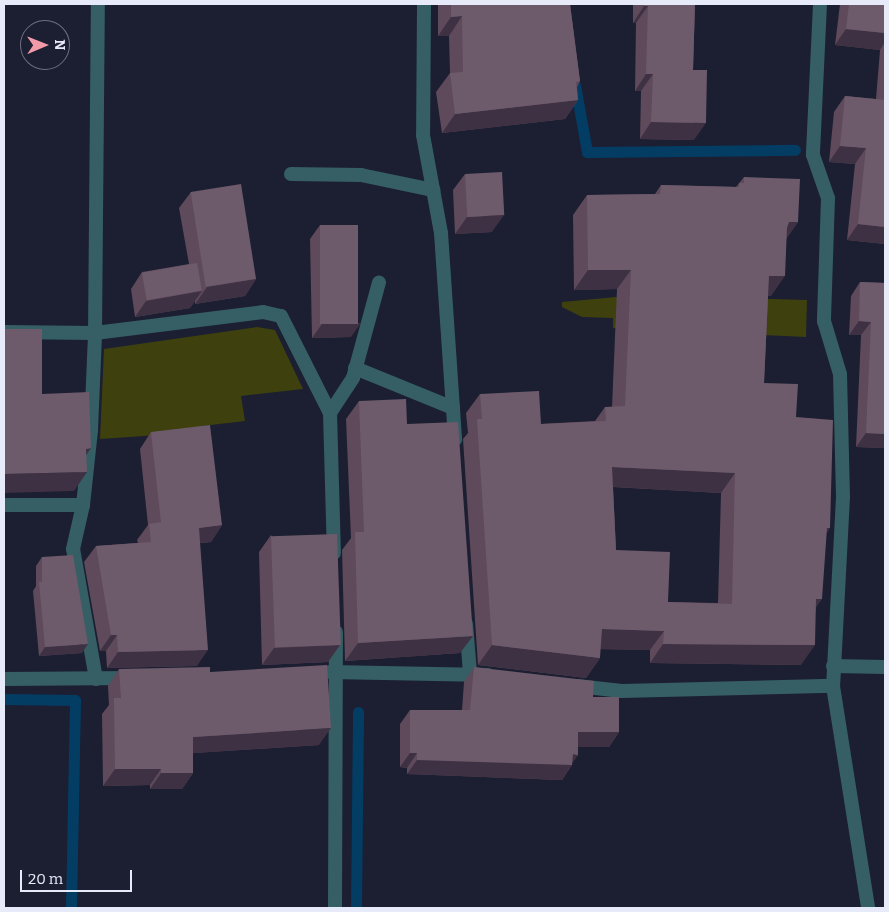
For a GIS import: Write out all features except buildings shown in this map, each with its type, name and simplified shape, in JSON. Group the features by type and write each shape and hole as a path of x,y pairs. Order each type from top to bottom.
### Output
{"street":[{"path":"96,679 73,549 83,505 91,430 95,333 98,4"},
{"path":"424,4 423,135 441,233 456,457"},
{"path":"820,4 813,155 828,198 824,321 840,374 843,497 833,686 868,908"},
{"path":"291,174 361,175 433,190"},
{"path":"330,413 353,378 379,282"},
{"path":"4,332 95,333 263,312 281,316 330,413 334,572"},
{"path":"355,368 452,408"},
{"path":"4,505 83,505"},
{"path":"465,604 470,673"},
{"path":"335,908 336,622"},
{"path":"833,666 885,666"},
{"path":"318,672 470,673 498,676"},
{"path":"4,679 144,678"},
{"path":"565,684 622,691 833,686"}],"shaded area":[{"path":"638,295 807,300 806,337 613,328 613,318 582,317 562,307 562,302"},
{"path":"257,327 275,330 303,389 241,396 245,421 202,426 202,432 100,439 104,349"}],"waterway":[{"path":"575,85 587,152 795,150"},
{"path":"4,699 75,700 71,908"},
{"path":"356,908 358,712"}]}
